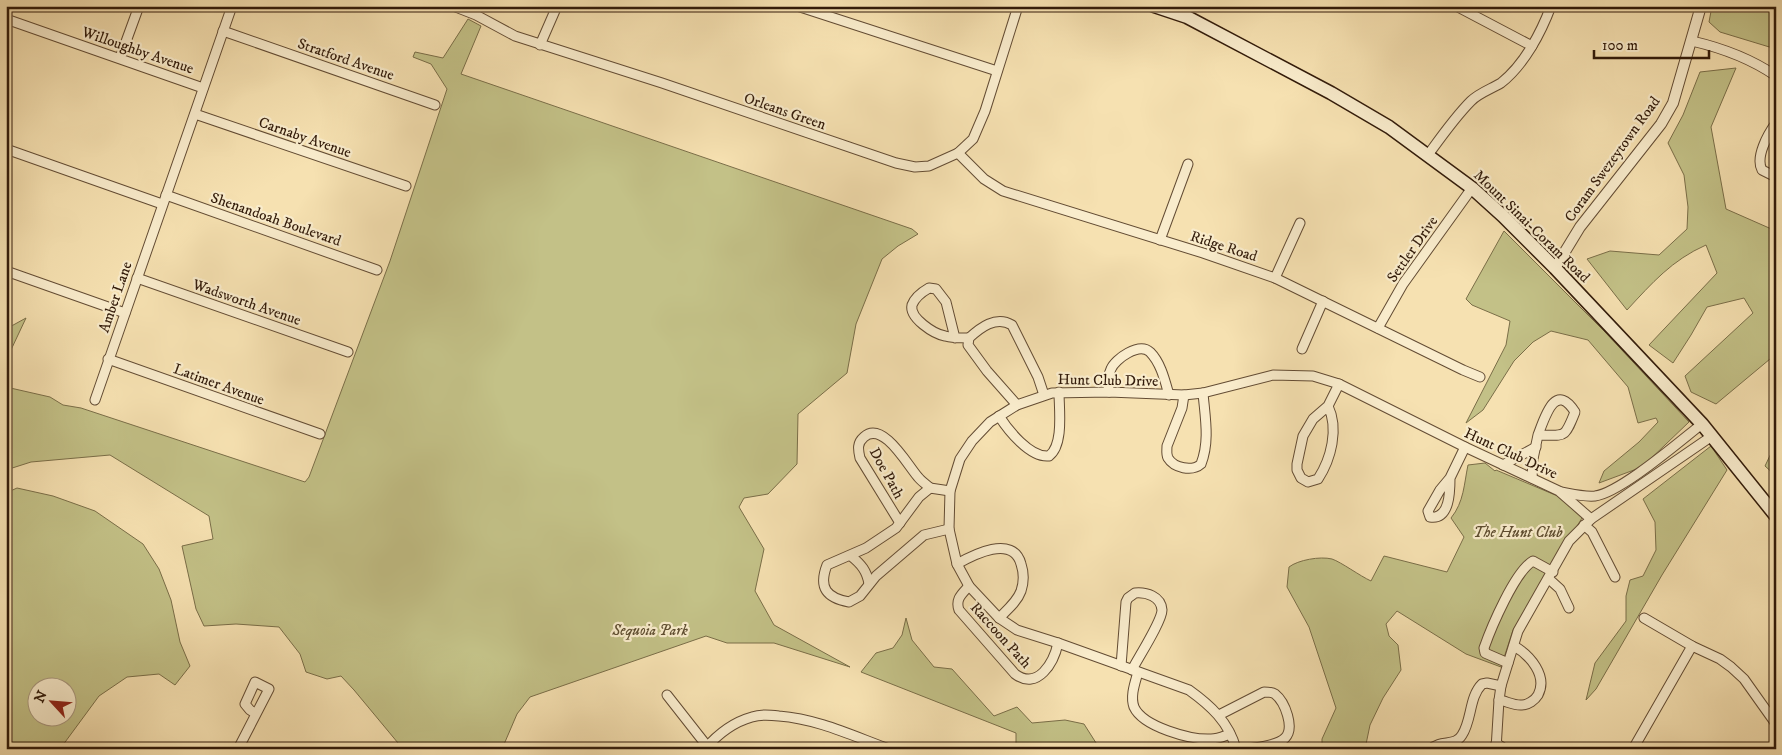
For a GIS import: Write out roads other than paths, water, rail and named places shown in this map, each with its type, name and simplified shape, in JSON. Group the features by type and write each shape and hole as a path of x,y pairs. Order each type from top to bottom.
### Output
{"main road":[{"name":"Mount Sinai-Coram Road","path":"1154,6 1186,17 1331,93 1389,127 1472,188 1555,268 1702,424 1776,516"}],"street":[{"path":"120,58 139,6"},
{"name":"Amber Lane","path":"95,400 232,6"},
{"name":"Orleans Green","path":"453,6 476,15 515,36 540,45 662,83 896,163 915,167 929,166 958,153 973,139 998,71 1018,6"},
{"path":"540,45 557,6"},
{"path":"797,6 998,71"},
{"path":"1456,6 1532,46"},
{"path":"1428,155 1458,115 1473,99 1500,83 1514,71 1532,46 1551,6"},
{"name":"Coram Swezeytown Road","path":"1555,268 1580,227 1661,124 1673,103 1701,6"},
{"name":"Willoughby Avenue","path":"6,19 203,88"},
{"name":"Stratford Avenue","path":"224,31 436,105"},
{"path":"1692,41 1720,48 1757,64 1776,76"},
{"name":"Carnaby Avenue","path":"195,114 406,186"},
{"path":"1776,123 1769,133 1762,151 1760,166 1762,170 1776,177"},
{"name":"Shenandoah Boulevard","path":"6,149 377,270"},
{"name":"Ridge Road","path":"958,153 984,179 1003,191 1203,253 1275,278 1480,377"},
{"path":"1160,240 1188,164"},
{"name":"Settler Drive","path":"1378,328 1403,284 1472,188"},
{"path":"1275,278 1300,224"},
{"path":"6,271 125,313"},
{"name":"Wadsworth Avenue","path":"137,278 348,352"},
{"path":"954,338 946,302 936,289 928,288 918,296 912,306 912,310 918,319 925,326 944,336 954,338 969,338"},
{"path":"1302,349 1323,301"},
{"path":"1017,404 987,371 968,345 969,338 979,329 990,323 1002,322 1012,325 1034,368 1044,395"},
{"path":"1109,392 1108,379 1112,366 1122,357 1140,349 1146,350 1159,366 1169,395"},
{"name":"Latimer Avenue","path":"108,359 320,434"},
{"name":"Hunt Club Drive","path":"1236,749 1219,715 1206,702 1189,690 1017,630 999,618 969,586 957,564 949,529 950,491 960,459 972,441 990,422 1017,404 1059,392 1184,395 1203,393 1273,375 1313,376 1339,384 1465,447 1559,491 1585,496 1599,495 1612,490 1635,475 1702,424"},
{"path":"1328,406 1333,416 1334,433 1327,464 1318,479 1308,482 1301,478 1297,470 1303,436 1313,419 1328,406 1339,384"},
{"path":"999,416 1006,427 1028,448 1041,456 1049,456 1056,448 1059,438 1059,392"},
{"path":"1184,395 1182,408 1166,453 1174,464 1194,468 1201,464 1206,440 1203,393"},
{"path":"1532,478 1533,459 1538,435 1550,405 1556,400 1560,400 1575,412 1564,434 1560,436 1538,435"},
{"name":"Doe Path","path":"900,523 860,458 858,446 862,439 872,433 885,437 918,477 930,488"},
{"path":"1506,749 1496,746 1501,686 1508,663 1518,631 1570,541 1588,522 1712,436"},
{"path":"1450,478 1465,447"},
{"path":"1503,465 1536,447"},
{"path":"949,529 924,535 876,576 860,596 849,602 834,598 825,590 822,581 827,565 866,548 896,528 919,497 930,488 950,491"},
{"name":"Hunt Club Drive","path":"1559,491 1588,522 1615,577"},
{"path":"1599,495 1606,510"},
{"path":"957,564 974,554 992,549 1007,550 1017,556 1023,570 1020,591 1016,600 999,618"},
{"path":"851,556 868,576 869,584"},
{"path":"1508,663 1489,656 1485,653 1484,648 1518,577 1528,564 1533,562 1551,576 1569,608"},
{"name":"Raccoon Path","path":"969,586 958,599 960,610 1020,678 1031,680 1041,674 1055,656 1058,643"},
{"path":"1121,666 1126,602 1135,593 1150,595 1158,600 1161,605 1161,616 1135,671 1132,696 1139,714 1149,722 1169,731 1203,739 1220,738 1230,734"},
{"path":"1644,618 1692,646 1720,659 1744,679 1776,724"},
{"path":"1499,700 1521,706 1535,700 1539,693 1541,685 1537,668 1530,659 1514,646"},
{"path":"1633,749 1692,646"},
{"path":"1431,749 1440,743 1454,743 1462,735 1477,691 1482,684 1501,686"},
{"path":"1219,715 1264,692 1276,695 1287,714 1288,734 1277,743 1247,749"},
{"path":"667,695 706,747 721,733 737,723 753,716 768,715 793,717 823,723 890,749"},
{"path":"238,749 256,714"}],"park label":[{"name":"The Hunt Club","path":"1518,532"},
{"name":"Sequoia Park","path":"650,630"}]}
